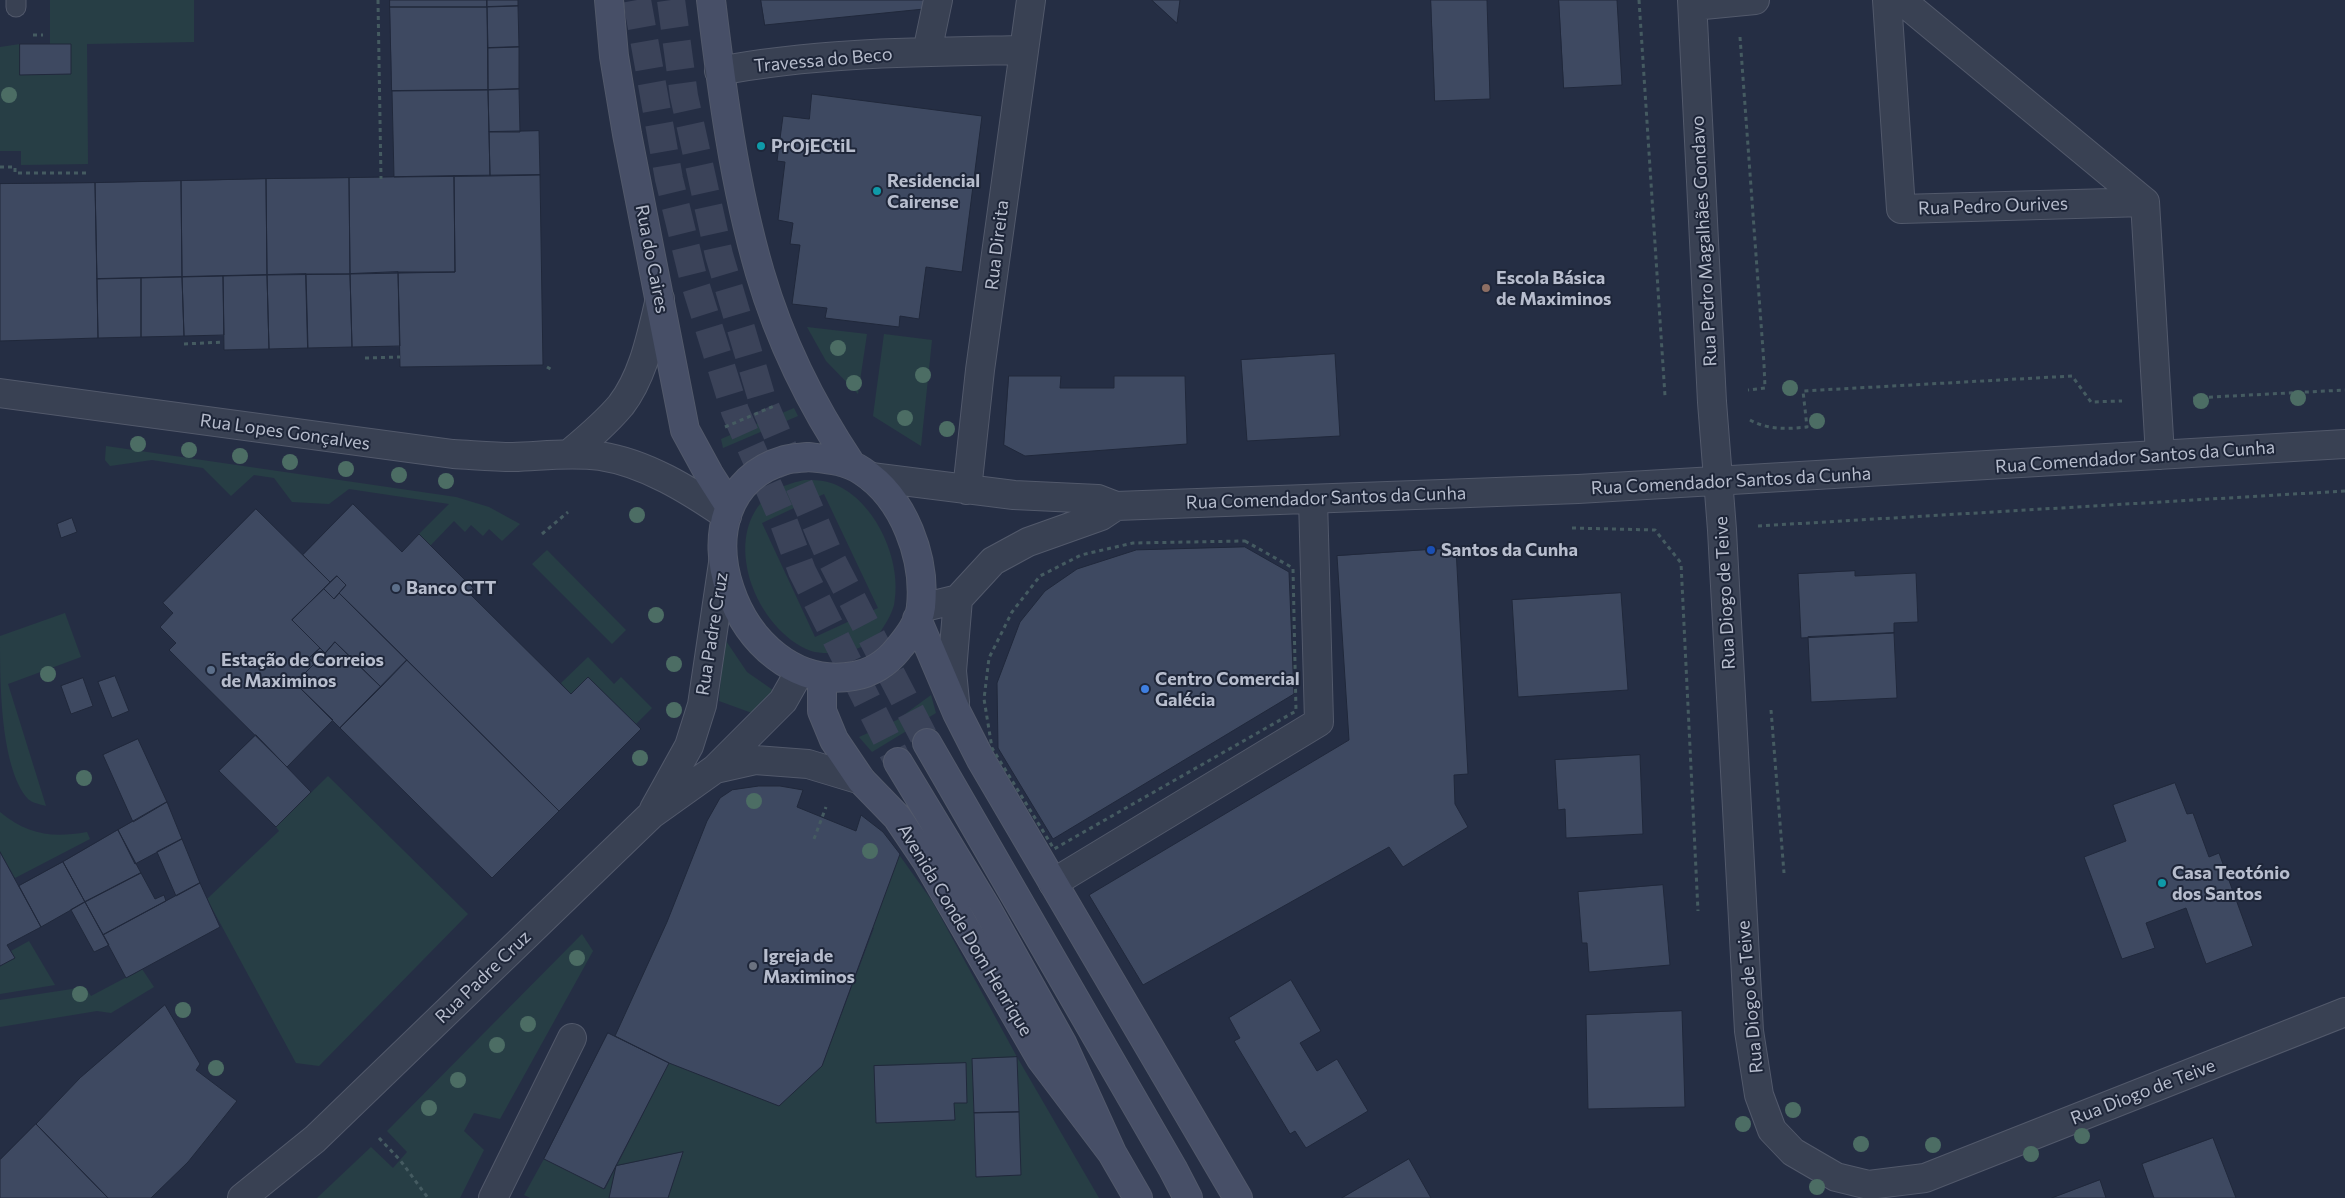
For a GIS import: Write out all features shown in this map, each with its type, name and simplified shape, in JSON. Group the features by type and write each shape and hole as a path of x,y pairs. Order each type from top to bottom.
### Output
{"main road":[{"name":"Rua do Caires","path":"609,0 614,56 627,134 685,430 728,511"},
{"path":"711,0 719,71 738,179 760,273 787,346 829,431 861,471 890,498 906,522 917,552 921,577 919,613 910,636 892,657 875,669 854,676 811,674 789,666 767,650 749,629 728,586 721,553 728,511 748,481 784,460 808,457 861,471"},
{"path":"919,613 957,713 1053,883 1238,1198"},
{"name":"Avenida Conde Dom Henrique","path":"811,674 822,711 834,740 861,780 897,817 926,860 1041,1059 1112,1153"},
{"path":"927,744 1188,1198"},
{"name":"Avenida Conde Dom Henrique","path":"898,762 987,909 1062,1043 1112,1153 1138,1198"},
{"path":"1173,1169 1198,1198"}],"street":[{"path":"927,52 938,0"},
{"name":"Rua Direita","path":"967,490 1022,50 1031,0"},
{"path":"1692,3 1755,0"},
{"name":"Rua Pedro Ourives","path":"1887,0 1901,209 2145,202"},
{"path":"1901,0 2145,202 2160,455"},
{"name":"Rua Pedro Magalhães Gondavo","path":"1692,3 1712,402 1718,481"},
{"name":"Travessa do Beco","path":"719,71 764,62 927,52 1022,50"},
{"path":"570,453 599,429 622,404 636,381 650,344 660,300"},
{"name":"Rua Lopes Gonçalves","path":"0,393 453,454 512,457 570,453 601,456 629,463 728,511"},
{"name":"Rua Comendador Santos da Cunha","path":"861,471 967,490 1098,500 1116,506 1718,481 2345,444"},
{"name":"Rua Diogo de Teive","path":"1718,481 1749,1032 1759,1095 1772,1130 1794,1152 1836,1177 1868,1191 1925,1178 2345,1012"},
{"path":"1053,883 1319,722 1313,499"},
{"name":"Rua Comendador Santos da Cunha","path":"958,599 993,561 1028,542 1101,516 1116,506"},
{"name":"Rua Padre Cruz","path":"652,814 689,746 702,705 723,563"},
{"path":"919,613 958,599 952,671 957,713"},
{"name":"Rua Padre Cruz","path":"242,1198 315,1139 652,814 715,769 811,674"},
{"name":"Rua Padre Cruz","path":"715,769 755,760 808,764 861,780"},
{"path":"493,1198 572,1038"},
{"name":"Rua Padre Cruz","path":"265,1198 315,1139"}],"path":[{"path":"378,0 381,178"},
{"path":"1639,0 1665,396"},
{"path":"1739,34 1765,388 1741,390"},
{"path":"0,167 14,167 14,173 88,173"},
{"path":"184,344 224,342"},
{"path":"365,358 400,357"},
{"path":"547,367 552,370"},
{"path":"1746,412 1748,419 1757,424 1784,429 1807,427 1804,391 2072,376 2091,402 2345,390"},
{"path":"719,430 780,403"},
{"path":"1751,527 2345,491"},
{"path":"542,534 568,512"},
{"path":"1566,528 1655,530 1680,563 1698,910"},
{"path":"984,699 989,658 1012,612 1040,576 1081,555 1133,543 1245,541 1293,568 1296,711 1054,849"},
{"path":"1770,708 1784,874"},
{"path":"814,839 822,817"},
{"path":"378,1138 400,1160 428,1198"}],"shaded area":[{"path":"50,0 194,0 194,42 87,44 88,164 21,165 21,151 0,151 0,47 20,44 20,75 71,74 71,44 50,44"},
{"path":"807,327 867,334 858,394 826,361"},
{"path":"884,334 932,340 921,446 873,416"},
{"path":"794,408 798,416 723,448 721,439"},
{"path":"106,446 456,497 489,507 520,524 502,541 489,529 483,536 471,525 465,532 454,521 430,546 419,534 449,504 349,489 329,504 292,502 274,478 254,475 231,496 203,468 152,460 110,466 105,460"},
{"path":"804,480 827,482 849,492 874,518 890,552 896,588 893,608 877,636 857,649 845,652 819,653 811,651 791,640 774,624 760,603 750,580 746,557 747,533 755,512 774,491 786,485","holes":["824,494 878,608 815,637 762,523"]},
{"path":"547,550 626,630 612,644 532,564"},
{"path":"65,613 81,657 8,684 46,806 28,799 19,785 12,766 7,745 1,699 0,636"},
{"path":"724,638 747,672 780,695 752,713 719,701"},
{"path":"588,657 614,684 621,677 652,708 636,724 588,677 571,694 561,683"},
{"path":"931,695 936,713 872,752 859,737 897,720"},
{"path":"328,776 468,914 319,1066 296,1063 207,899 279,831 276,827"},
{"path":"0,812 20,826 41,833 63,835 87,832 90,839 15,878 0,852"},
{"path":"861,815 883,832 932,901 1017,1057 1099,1198 668,1198 682,1153 609,1198 530,1198 524,1195 544,1159 605,1189 669,1063 615,1036 667,922 767,1045 822,1066 874,928 847,918 841,874"},
{"path":"582,934 593,951 500,1119 474,1113 464,1131 484,1150 460,1198 317,1198 371,1147 393,1168 407,1152 387,1131"},
{"path":"29,941 55,985 0,994 0,966 14,958 11,951"},
{"path":"142,969 154,987 111,1013 97,1011 0,1027 0,1000 85,987 91,996"}],"building":[{"path":"390,0 487,0 487,7 390,7"},
{"path":"487,0 518,0 518,6 487,7"},
{"path":"761,0 926,0 924,9 765,25"},
{"path":"1152,0 1180,0 1177,23"},
{"path":"1431,0 1487,0 1490,99 1435,101"},
{"path":"1559,0 1617,0 1622,85 1564,88"},
{"path":"518,6 519,47 488,48 487,7"},
{"path":"390,7 487,7 488,90 392,91"},
{"path":"20,44 71,44 71,74 20,75"},
{"path":"519,47 519,89 488,90 488,48"},
{"path":"519,89 520,132 489,132 488,90"},
{"path":"488,90 490,176 394,177 392,91"},
{"name":"Residencial Cairense","path":"812,94 982,116 962,272 926,267 919,319 900,316 899,327 825,318 827,308 792,304 800,245 790,244 793,223 778,220 785,162 777,161 783,116 809,119"},
{"path":"539,131 540,175 490,176 489,132"},
{"path":"540,175 543,365 400,367 398,272 455,272 454,176"},
{"path":"454,176 455,272 350,274 349,178"},
{"path":"349,178 350,274 267,275 266,179"},
{"path":"266,179 267,275 182,277 181,181"},
{"path":"181,181 182,277 97,279 95,183"},
{"path":"95,183 98,338 0,341 0,184"},
{"path":"398,272 400,346 352,347 350,274"},
{"path":"306,274 308,348 269,349 267,275"},
{"path":"306,274 350,274 352,347 308,348"},
{"path":"267,275 269,349 224,350 223,276"},
{"path":"223,276 224,335 184,336 182,277"},
{"path":"182,277 184,336 141,337 141,278"},
{"path":"141,278 141,337 98,338 97,279"},
{"path":"1335,354 1340,436 1247,441 1241,360"},
{"path":"1009,376 1061,376 1060,388 1114,388 1114,376 1185,376 1187,444 1025,456 1004,445"},
{"path":"353,504 402,552 419,534 476,591 471,595 571,694 588,677 641,729 559,811 339,593 346,585 337,576 330,582 303,555"},
{"path":"256,509 330,582 292,620 320,648 309,658 314,664 295,683 333,720 287,767 169,650 176,643 160,627 173,613 163,603"},
{"path":"72,518 77,532 61,538 57,524"},
{"name":"Centro Comercial Galécia","path":"1245,547 1289,572 1294,694 1053,839 998,748 997,683 1020,622 1045,591 1077,569 1136,550"},
{"path":"1456,548 1468,774 1454,775 1455,804 1468,827 1403,867 1389,847 1143,985 1089,895 1349,740 1337,556"},
{"path":"1855,571 1855,576 1916,573 1918,622 1894,623 1894,633 1801,638 1798,574"},
{"path":"337,576 346,585 334,599 324,589"},
{"path":"324,589 334,599 339,593 407,660 381,687 335,642 325,653 292,620"},
{"path":"1621,593 1628,690 1518,697 1512,600"},
{"path":"1894,633 1897,698 1811,702 1808,637"},
{"path":"335,642 381,687 340,728 295,683 314,664 309,658 320,648 325,653"},
{"path":"407,660 559,811 492,878 340,728"},
{"path":"115,676 129,711 112,718 98,682"},
{"path":"83,678 93,706 71,714 61,686"},
{"path":"256,735 311,792 276,827 219,771"},
{"path":"138,739 167,802 133,822 103,755"},
{"path":"1640,755 1643,834 1566,838 1565,809 1558,810 1555,760"},
{"name":"Casa Teotónio dos Santos","path":"2175,783 2187,814 2193,813 2209,857 2219,853 2253,946 2206,964 2186,908 2146,923 2155,948 2122,959 2084,857 2126,841 2113,805"},
{"name":"Igreja de Maximinos","path":"759,786 780,786 803,790 797,807 856,831 861,815 883,832 900,854 822,1066 779,1106 669,1063 615,1036 667,922 707,821 720,798 732,790"},
{"path":"167,802 182,839 135,864 118,830"},
{"path":"118,830 141,873 85,902 63,862"},
{"path":"182,839 200,883 176,896 157,852"},
{"path":"0,852 41,927 7,945 15,958 0,966"},
{"path":"63,862 85,902 41,927 19,886"},
{"path":"141,873 155,899 164,895 166,901 103,935 85,902"},
{"path":"200,883 220,927 126,978 103,935"},
{"path":"1663,885 1670,965 1589,972 1587,943 1582,943 1578,892"},
{"path":"85,902 109,945 94,952 71,910"},
{"path":"1291,980 1321,1031 1300,1043 1317,1071 1337,1059 1368,1111 1306,1148 1295,1131 1290,1134 1234,1041 1240,1038 1229,1018"},
{"path":"165,1005 200,1064 196,1070 237,1101 188,1162 151,1198 108,1198 36,1124 80,1078"},
{"path":"1682,1011 1685,1107 1588,1109 1586,1015"},
{"path":"608,1033 669,1063 604,1189 544,1159"},
{"path":"1017,1057 1019,1112 974,1113 972,1059"},
{"path":"966,1063 967,1103 954,1103 955,1120 876,1123 874,1066"},
{"path":"1019,1112 1021,1175 976,1177 974,1113"},
{"path":"36,1124 108,1198 0,1198 0,1160"},
{"path":"2213,1138 2236,1198 2154,1198 2142,1164"},
{"path":"683,1152 668,1198 609,1198 616,1166"},
{"path":"1409,1159 1431,1198 1342,1198"},
{"path":"2100,1180 2106,1198 2052,1198"}],"tunnel":[{"path":"637,0 669,179 693,277 735,411 781,515 802,571 898,762"},
{"path":"671,0 684,96 719,255 762,399 830,557 927,743"}],"place":[{"name":"PrOjECtiL","path":"761,146"},
{"name":"Residencial Cairense","path":"877,191"},
{"name":"Escola Básica de Maximinos","path":"1486,288"},
{"name":"Santos da Cunha","path":"1431,550"},
{"name":"Banco CTT","path":"396,588"},
{"name":"Estação de Correios de Maximinos","path":"211,670"},
{"name":"Centro Comercial Galécia","path":"1145,689"},
{"name":"Casa Teotónio dos Santos","path":"2162,883"},
{"name":"Igreja de Maximinos","path":"753,966"}]}
